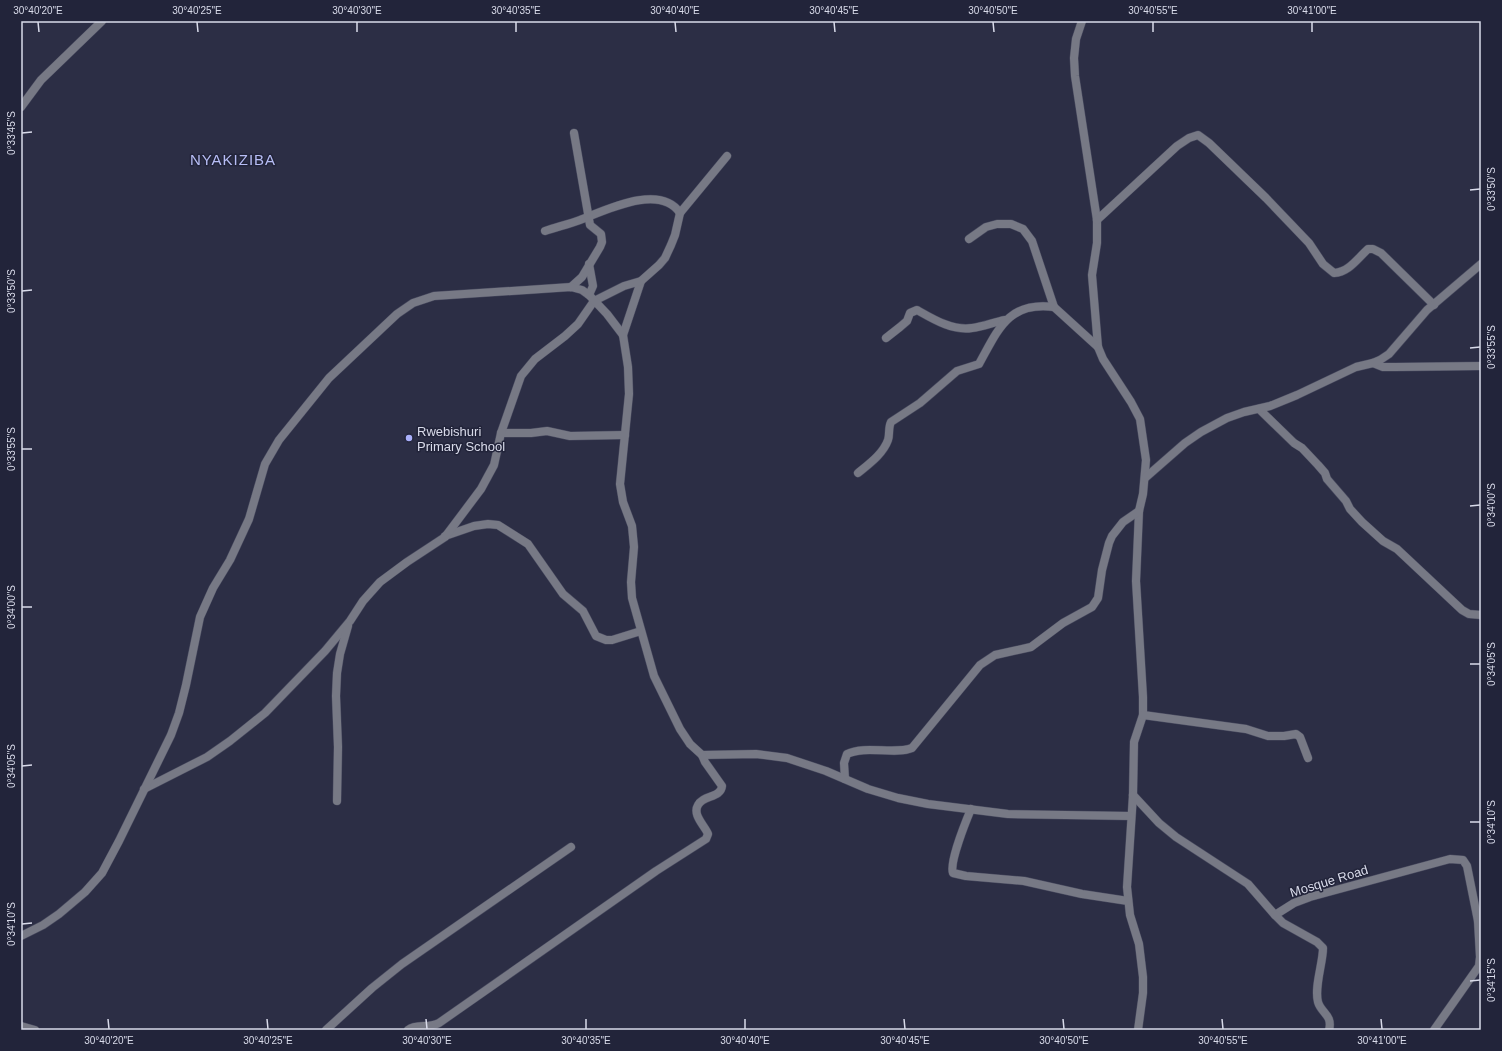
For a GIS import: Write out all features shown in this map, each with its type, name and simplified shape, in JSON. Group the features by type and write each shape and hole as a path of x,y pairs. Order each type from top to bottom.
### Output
{"street":[{"path":"21,107 41,80 102,21"},
{"path":"1082,21 1076,39 1074,58 1075,76 1097,220 1097,243 1092,275 1098,346 1108,368 1132,402 1140,419 1146,460 1145,478 1139,511 1136,581 1144,697 1143,715 1134,742 1133,795 1127,887 1130,915 1139,944 1143,977 1143,993 1138,1030"},
{"path":"570,287 582,277 602,242 601,234 590,225 590,216 574,133"},
{"path":"1097,220 1177,146 1189,138 1198,135 1209,143 1266,198 1309,243 1323,264 1334,273 1340,273 1348,269 1368,250 1373,250 1382,253 1434,305"},
{"path":"592,298 641,281 651,273 665,258 675,235 680,214 727,156"},
{"path":"545,231 621,204 641,200 668,202 676,208 680,214"},
{"path":"969,238 986,227 997,224 1011,224 1023,229 1032,241 1054,307 1098,346"},
{"path":"445,537 481,489 494,465 501,433 521,376 535,359 578,324 592,298 593,286 589,264"},
{"path":"1145,478 1175,450 1201,432 1227,418 1259,409 1297,395 1356,367 1373,363 1389,354 1434,305 1481,264"},
{"path":"623,335 641,281"},
{"path":"21,936 43,925 59,914 85,892 102,873 120,841 171,735 179,713 200,617 213,588 230,560 249,519 265,464 280,440 329,378 397,314 413,303 434,296 570,287 582,290 592,298 607,314 623,335 627,356 629,394 620,484 623,502 632,526 634,547 631,582 632,598 654,676 680,729 690,744 702,755 708,767 722,786 720,792 705,799 697,806 696,813 708,834 706,839 656,871 439,1023 433,1026 416,1026 408,1030"},
{"path":"886,338 906,321 910,313 917,310 937,321 963,328 979,327 1005,320 1024,309 1044,306 1054,307"},
{"path":"858,474 885,447 889,437 891,422 920,404 957,371 979,364 991,341 1005,320"},
{"path":"1373,363 1383,367 1481,366"},
{"path":"1259,409 1294,443 1302,448 1318,465 1325,473 1327,479 1346,501 1350,509 1362,522 1383,541 1397,549 1462,610 1469,614 1481,615"},
{"path":"501,433 548,431 556,432 562,436 625,435"},
{"path":"845,778 844,764 847,754 858,751 904,750 912,748 980,665 995,655 1031,647 1063,622 1092,607 1098,598 1102,570 1112,536 1123,522 1139,511"},
{"path":"144,789 207,757 230,741 265,713 325,652 350,621 363,601 380,582 445,537 474,526 488,524 498,525 528,544 563,594 583,612 596,636 606,640 612,640 641,631"},
{"path":"337,801 337,673 340,654 350,621"},
{"path":"1143,715 1246,729 1268,736 1296,734 1300,737 1308,758"},
{"path":"702,755 756,754 787,758 845,778 868,789 898,798 928,804 1008,814 1131,816"},
{"path":"1133,795 1159,823 1176,837 1248,884 1283,923 1317,942 1323,948 1317,997 1319,1006 1327,1014 1329,1019 1329,1030"},
{"path":"971,809 960,836 952,865 953,873 966,876 1024,881 1128,901"},
{"path":"326,1030 372,988 402,964 570,847"},
{"name":"Mosque Road","path":"1275,915 1294,903 1310,897 1457,858 1463,860 1467,866 1480,921"},
{"path":"1434,1030 1478,966 1480,957 1480,921"},
{"path":"21,1026 35,1030"}],"place":[{"name":"Rwebishuri Primary School","path":"409,438"}],"district":[{"name":"NYAKIZIBA","path":"233,159"}]}
